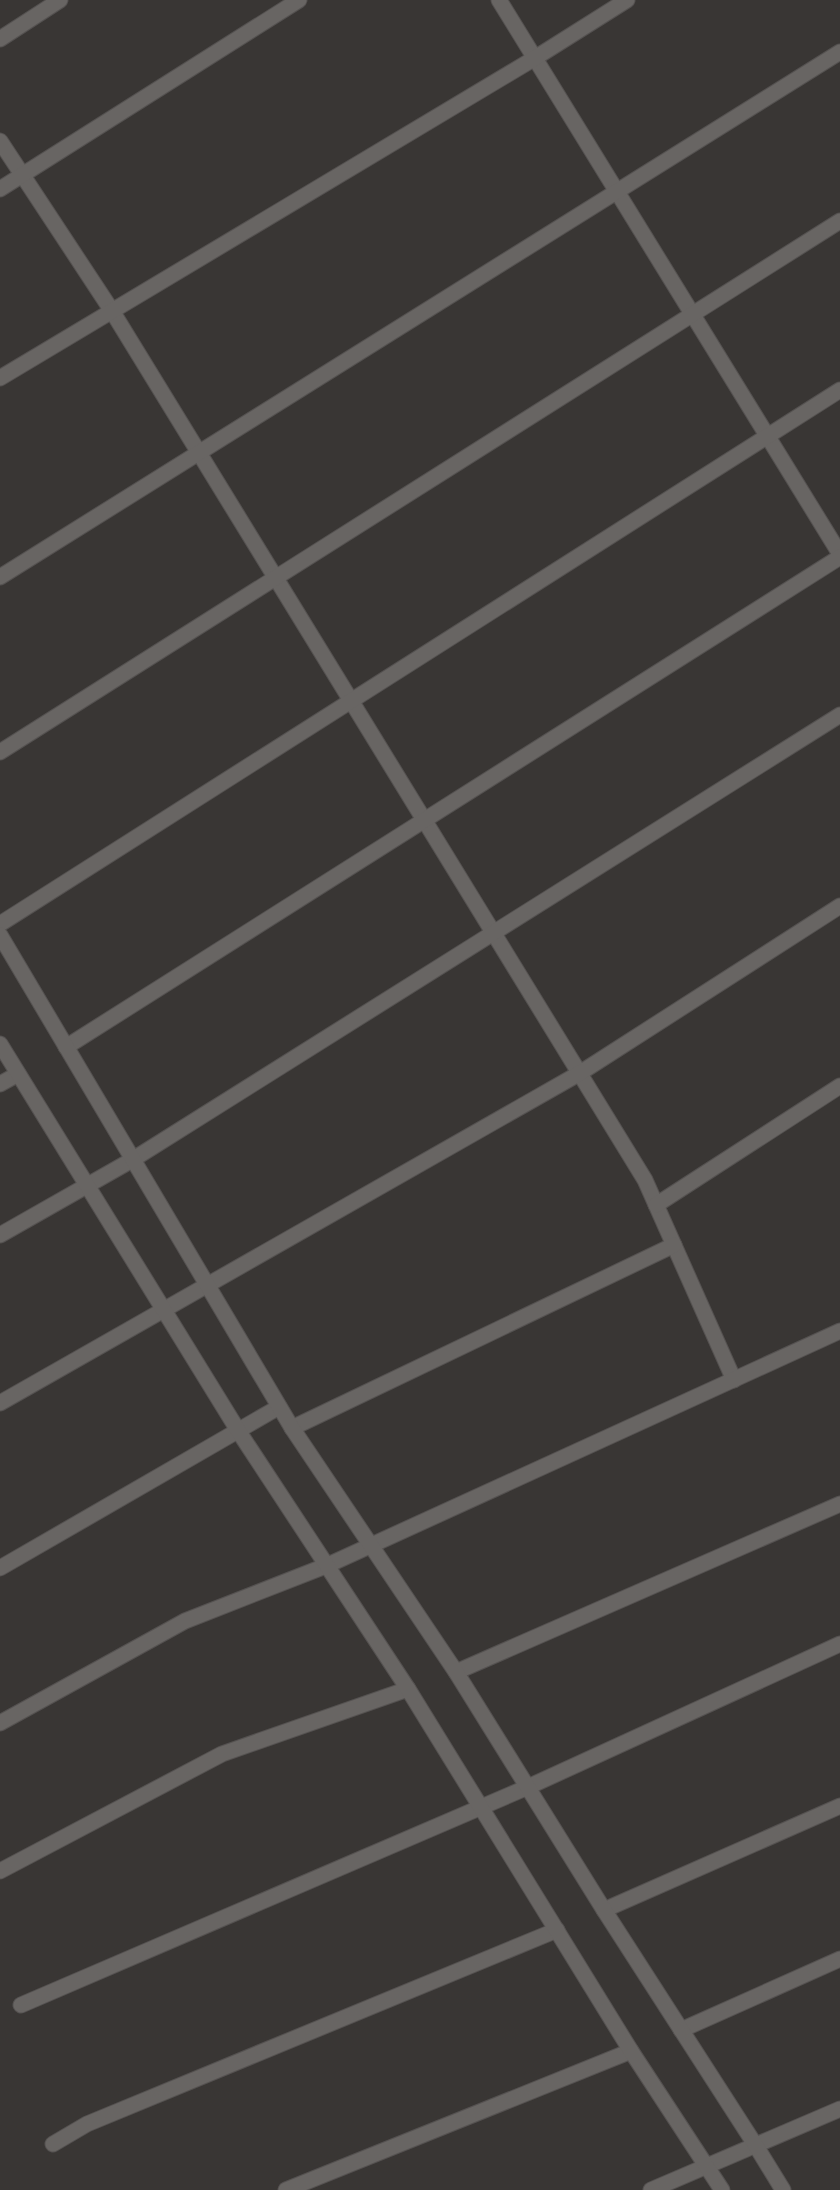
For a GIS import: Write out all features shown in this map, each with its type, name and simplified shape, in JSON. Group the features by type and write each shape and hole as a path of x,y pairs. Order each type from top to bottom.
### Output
{"street":[{"path":"0,39 60,0"},
{"path":"0,189 299,0"},
{"path":"66,1047 840,556 499,0"},
{"path":"0,378 535,58 628,0"},
{"path":"0,577 840,52"},
{"path":"0,141 112,311 645,1180 734,1380"},
{"path":"0,752 840,222"},
{"path":"0,924 840,390"},
{"path":"0,1235 132,1160 840,716"},
{"path":"0,1403 580,1073 840,906"},
{"path":"0,935 206,1287 292,1428 456,1672 604,1910 783,2190"},
{"path":"0,1044 238,1432 328,1565 408,1689 631,2051 722,2190"},
{"path":"0,1084 18,1074"},
{"path":"656,1205 840,1086"},
{"path":"292,1428 674,1245"},
{"path":"0,1723 185,1621 328,1565 840,1332"},
{"path":"0,1568 279,1407"},
{"path":"456,1672 840,1504"},
{"path":"21,2006 528,1787 840,1644"},
{"path":"0,1872 222,1754 408,1689"},
{"path":"604,1910 840,1806"},
{"path":"53,2144 96,2120 557,1930"},
{"path":"681,2030 840,1959"},
{"path":"286,2190 631,2051"},
{"path":"651,2190 840,2108"}]}
